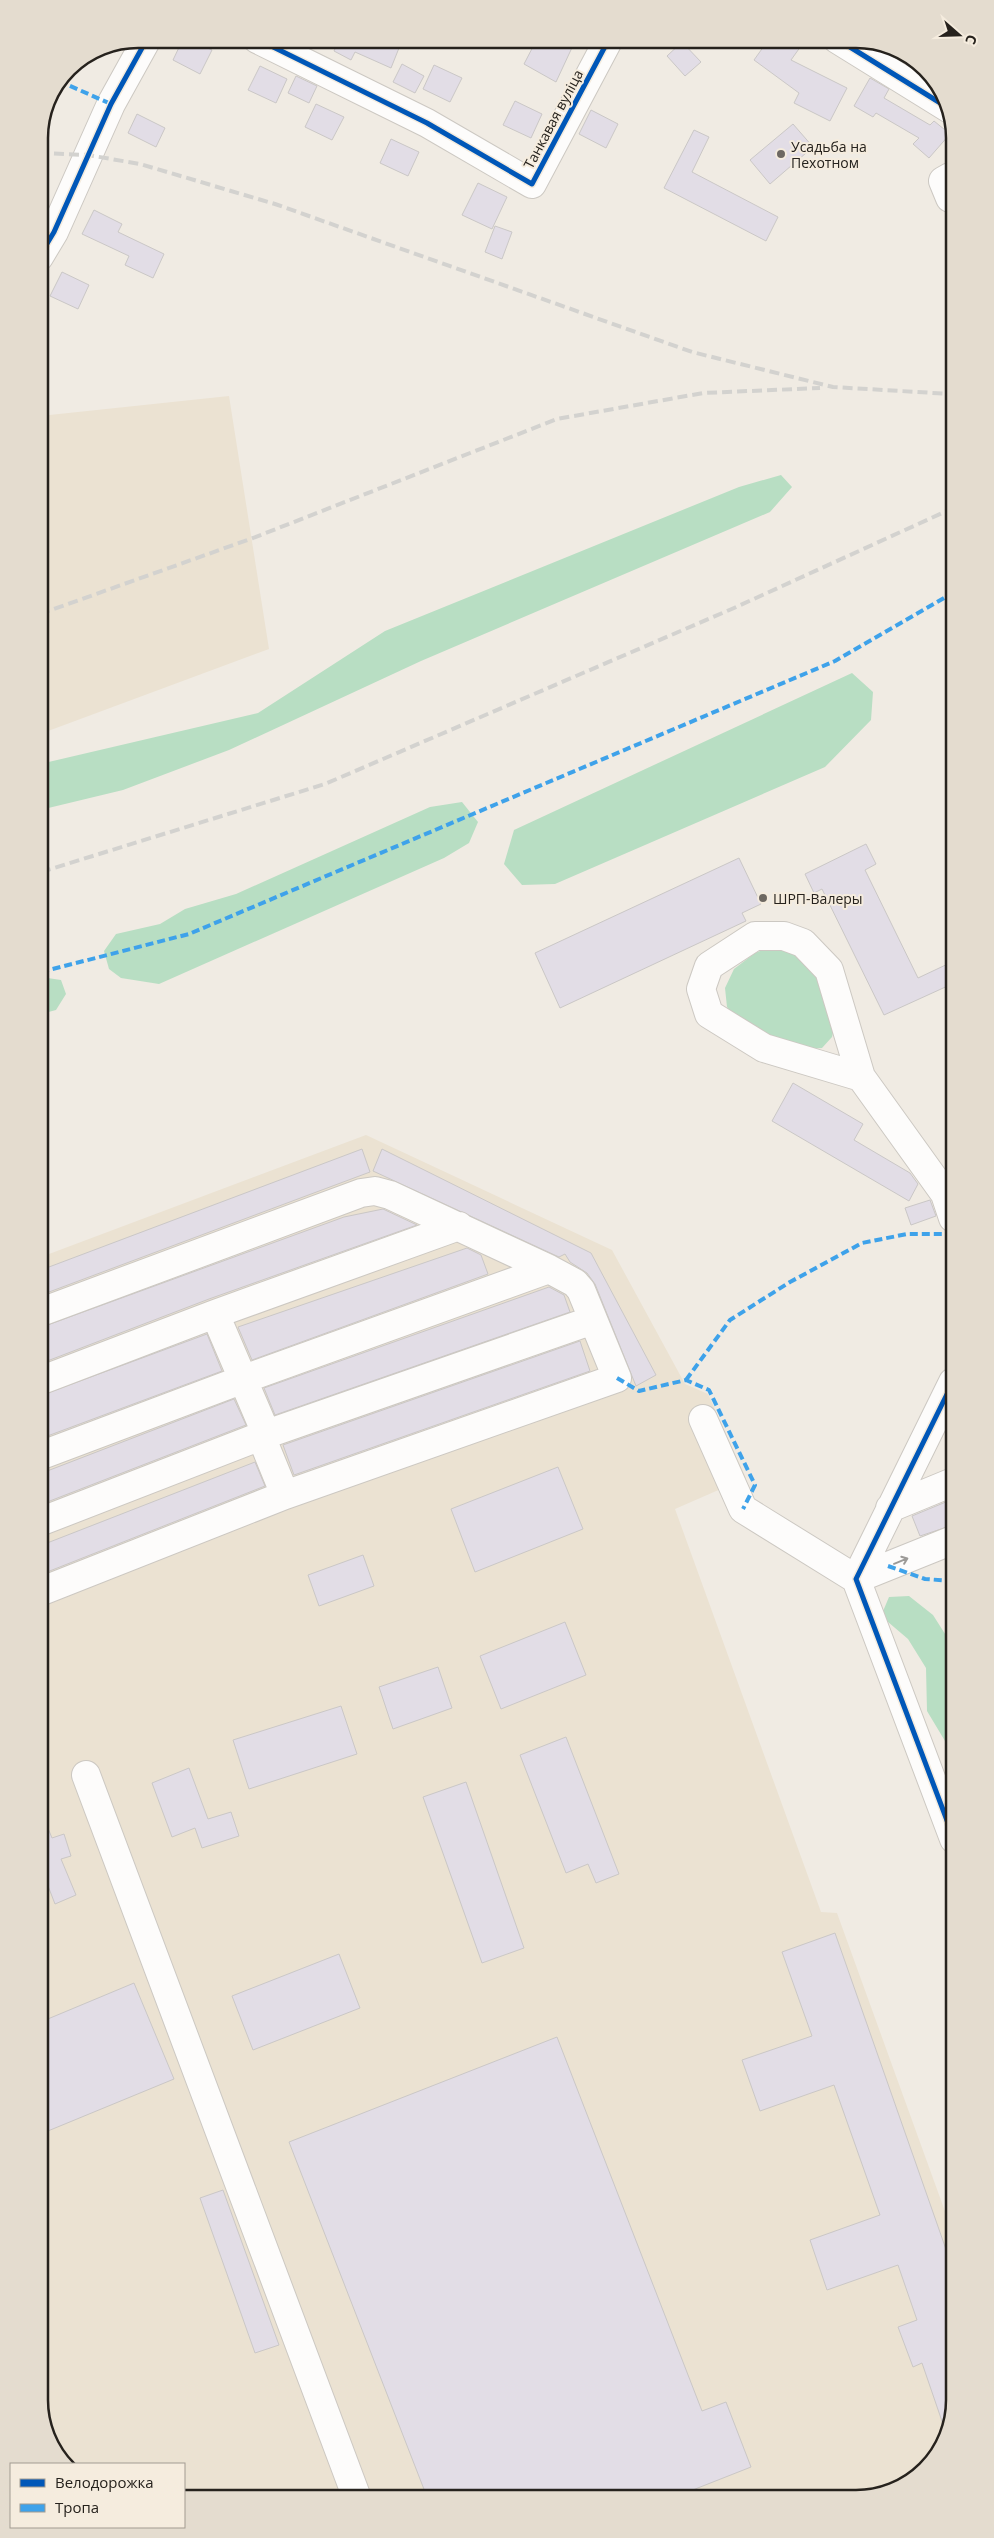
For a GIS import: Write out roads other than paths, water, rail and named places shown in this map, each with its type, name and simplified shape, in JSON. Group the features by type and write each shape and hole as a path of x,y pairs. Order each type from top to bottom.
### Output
{"street":[{"path":"48,242 112,104 142,48"},
{"name":"Танкавая вуліца","path":"275,48 427,123 532,184 604,48"},
{"path":"852,48 939,102"},
{"path":"861,1077 764,1048 709,1014 701,989 709,966 755,936 784,936 803,943 829,970 861,1077 946,1199"},
{"path":"48,1310 361,1193 376,1191 390,1195 459,1226 575,1283 581,1290 617,1378 285,1495 48,1589"},
{"path":"48,1378 215,1314 459,1226"},
{"path":"48,1454 244,1379 549,1269"},
{"path":"215,1314 262,1424 261,1436 285,1495"},
{"path":"48,1519 261,1436 593,1320"},
{"path":"856,1579 946,1396"},
{"path":"703,1419 743,1510 856,1579 946,1817"},
{"path":"890,1508 946,1485"},
{"path":"856,1579 946,1543"},
{"path":"86,1775 354,2490"}],"railway":[{"path":"48,153 88,155 140,164 275,204 692,352 833,387 946,394"},
{"path":"48,611 253,538 557,419 703,393 820,388"},
{"path":"48,870 325,784 734,608 946,511"}],"place":[{"name":"Усадьба на Пехотном","path":"781,154"},
{"name":"ШРП-Валеры","path":"763,898"}]}
